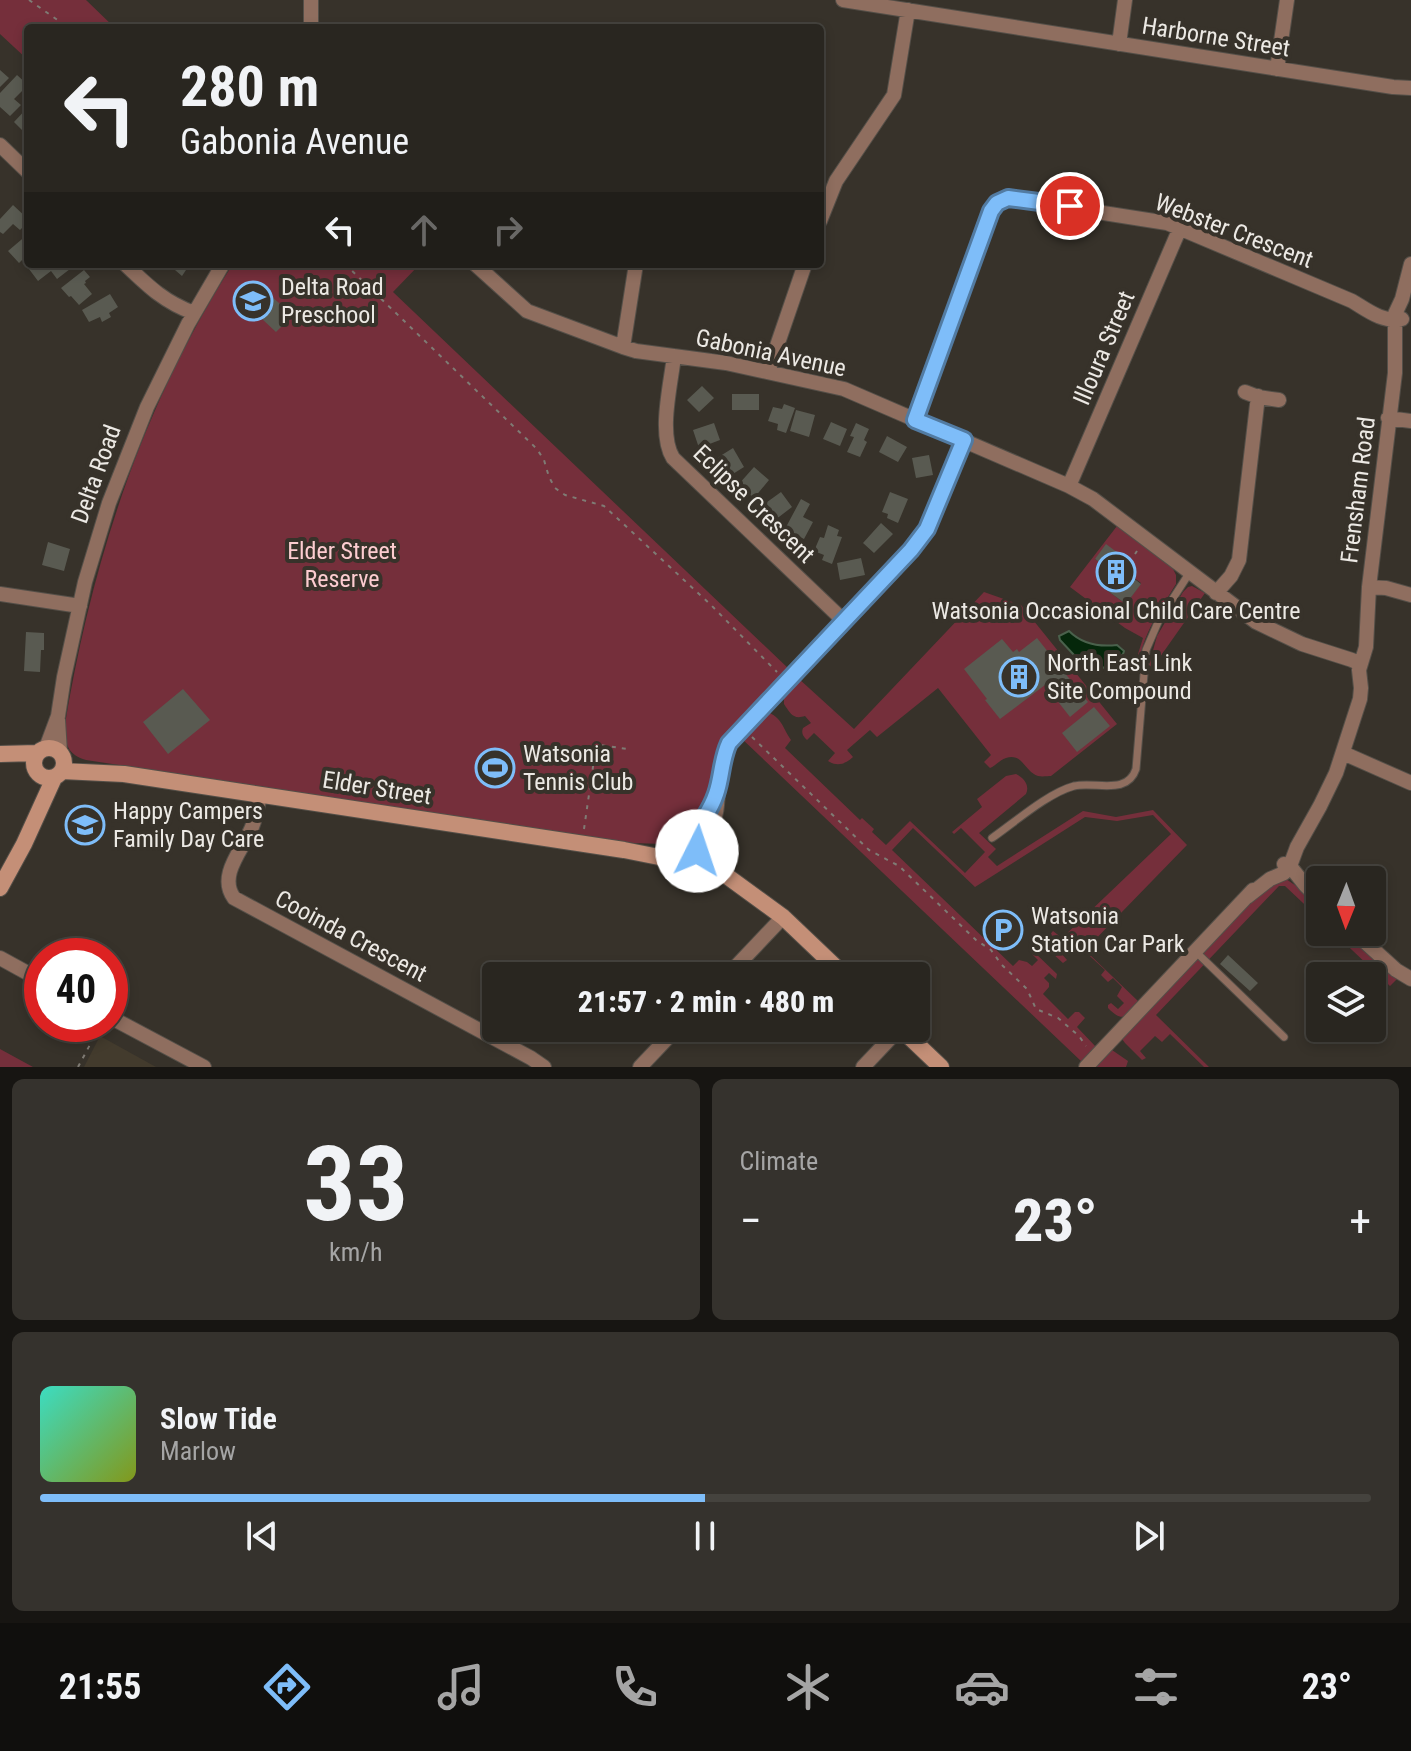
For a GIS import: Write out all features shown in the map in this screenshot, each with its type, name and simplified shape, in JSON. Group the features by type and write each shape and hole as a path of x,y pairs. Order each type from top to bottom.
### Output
{"street":[{"path":"311,0 311,24"},
{"name":"Harborne Street","path":"843,0 1411,90"},
{"path":"1119,44 1125,0"},
{"path":"1277,69 1287,0"},
{"path":"824,210 832,187 894,95 908,10"},
{"path":"0,145 24,168"},
{"name":"Webster Crescent","path":"915,420 987,218 997,203 1008,198 1152,220 1180,228 1397,318"},
{"name":"Illoura Street","path":"1069,486 1180,228"},
{"path":"129,268 156,294 191,319"},
{"name":"Delta Road","path":"0,888 24,844 38,808 80,606 102,524 134,437 191,319 221,268"},
{"name":"Gabonia Avenue","path":"479,268 527,311 623,347 768,372 844,389 1069,486 1093,499 1256,622 1331,661 1343,666 1354,663"},
{"path":"623,347 635,268"},
{"path":"768,372 804,268"},
{"name":"Frensham Road","path":"1091,1062 1268,872 1285,867 1289,847 1312,821 1343,753 1360,699 1361,688 1354,663 1366,647 1369,587 1388,418 1404,335 1397,318 1411,272"},
{"name":"Frensham Road","path":"1397,318 1411,294"},
{"name":"Eclipse Crescent","path":"674,356 665,431 673,458 844,621"},
{"path":"1216,593 1235,570 1240,552 1252,394 1279,400"},
{"path":"1388,418 1411,421"},
{"path":"830,962 783,917 690,853 716,793 723,759 734,736 923,536 964,440"},
{"path":"1369,587 1411,595"},
{"path":"0,594 80,606"},
{"path":"1343,753 1411,783"},
{"name":"Elder Street","path":"0,756 624,850 659,857 685,869 690,853 624,850"},
{"name":"Cooinda Crescent","path":"260,795 252,826 228,876 228,888 234,898 544,1067"},
{"path":"1285,867 1306,886"},
{"path":"740,962 783,917"},
{"path":"1369,946 1411,979"},
{"path":"0,958 24,971"},
{"path":"128,1027 204,1067"},
{"path":"640,1067 664,1042"},
{"path":"863,1067 887,1042"},
{"path":"915,1042 941,1067"}],"lane":[{"path":"992,838 1070,787 1085,784 1121,785 1131,780 1136,769 1146,650 1159,620 1190,572"},
{"path":"1196,952 1284,1037"}],"path":[{"path":"29,0 63,24"},
{"path":"349,268 537,449 555,488 565,495 604,506 711,605 778,673"},
{"path":"751,737 869,850 899,866 976,940 991,950 1027,989 1036,1009 1058,1018 1083,1040 1091,1062"},
{"path":"584,831 596,746 627,749"},
{"path":"78,1067 91,1042"}],"shaded area":[{"path":"1069,631 1092,644 1117,645 1124,651 1123,654 1102,668 1088,670 1060,640 1059,636"},
{"path":"97,1042 111,1042 156,1067 84,1067"}],"green space":[{"path":"0,0 86,0 111,24 24,24 24,56 0,34"},
{"name":"Elder Street Reserve","path":"231,268 416,268 393,292 790,670 714,771 710,797 681,839 663,844 633,843 86,760 69,749 64,730 75,668 105,547 147,430 201,318"},
{"path":"1117,526 1172,567 1176,575 1176,584 1148,632 1139,664 1138,654 1143,638 1070,587","holes":["1121,556 1115,564 1141,583 1126,604 1098,584 1109,569 1095,559"]},
{"path":"1192,586 1205,593 1160,657 1158,668 1153,668 1149,665 1157,636 1183,592"},
{"path":"984,592 1021,605 1117,724 1051,776 1038,776 1020,760 1011,757 990,768 984,762 991,755 938,688 877,737 870,730 847,750 853,757 844,763 828,761 835,753 814,733 807,740 804,737 803,728 811,723 805,716 792,715 781,695 798,678 854,729"},
{"path":"766,711 779,720 791,740 785,748 860,820 862,818 874,829 872,832 886,845 910,821 965,873 985,852 961,828 954,834 952,832 982,807 977,799 1006,776 1019,776 1026,782 1027,791 979,833 996,849 988,857 997,866 1083,811 1116,817 1153,810 1187,845 1085,950 1139,1002 1125,1016 1118,1016 1108,1005 1111,1003 1118,1009 1124,1003 1117,996 1122,987 1113,978 1108,982 1101,975 1105,970 1080,947 1073,953 1065,947 1060,952 1067,960 1063,963 1042,944 1053,931 1062,938 1171,834 1153,815 1117,821 1085,817 975,887 913,828 892,850 1013,966 1019,960 1032,966 1038,960 1032,954 1034,952 1057,974 1056,979 1049,973 1044,978 1049,987 1043,994 1068,1019 1075,1012 1085,1018 1077,1027 1096,1047 1082,1062 741,738"},
{"path":"1286,879 1306,895 1306,906 1285,886 1279,886 1156,1015 1209,1067 1204,1067 1170,1034 1162,1042 1155,1036 1140,1051 1146,1058 1142,1060 1122,1039 1267,886"},
{"path":"1348,946 1360,946 1378,962 1365,962"},
{"path":"1386,969 1397,979 1390,986 1386,982"},
{"path":"0,1049 33,1067 0,1067"},
{"path":"1112,1050 1128,1061 1126,1067 1096,1067"}],"building":[{"path":"0,70 9,78 0,87"},
{"path":"17,75 24,81 24,89 14,99 21,105 10,116 0,107 0,93"},
{"path":"24,111 24,132 14,122"},
{"path":"13,205 24,215 24,226 20,230 13,224 3,234 0,232 0,219"},
{"path":"24,237 24,258 19,263 8,251"},
{"path":"173,268 187,268 182,276"},
{"path":"29,269 70,269 57,279 51,271 38,281"},
{"path":"84,270 90,277 84,284 92,294 79,305 61,288"},
{"path":"257,284 293,315 276,332 247,305 257,295 251,290"},
{"path":"110,294 118,307 109,313 111,317 102,322 100,317 89,322 82,310"},
{"path":"702,386 714,398 699,412 687,400"},
{"path":"732,394 759,394 759,410 732,410"},
{"path":"784,404 795,408 786,433 777,430 778,424 768,421 773,407 782,409"},
{"path":"796,410 815,415 809,437 790,431"},
{"path":"831,422 847,429 840,446 823,439"},
{"path":"714,423 720,440 699,448 693,430"},
{"path":"856,423 869,429 860,457 847,452"},
{"path":"887,436 907,447 898,462 879,452"},
{"path":"733,448 744,467 728,477 717,458"},
{"path":"929,455 933,475 916,478 912,458"},
{"path":"754,467 769,480 754,498 738,485"},
{"path":"781,492 792,507 775,520 763,505"},
{"path":"890,492 908,499 898,523 882,512"},
{"path":"801,499 810,504 803,517 813,522 804,539 785,529"},
{"path":"881,523 893,534 874,553 863,543"},
{"path":"828,525 839,530 837,536 842,537 832,564 822,560 824,555 814,551 820,537 824,538"},
{"path":"48,542 70,549 64,571 42,565"},
{"name":"Watsonia Occasional Child Care Centre","path":"1106,544 1122,556 1115,564 1141,584 1126,604 1098,584 1109,569 1095,559"},
{"path":"861,558 865,575 840,580 837,563"},
{"path":"26,632 44,633 40,672 24,671"},
{"name":"North East Link Site Compound","path":"1037,638 1088,702 1070,717 1045,685 1000,719 964,669 1002,639 1013,652 1017,649 1019,652"},
{"path":"183,689 210,720 168,754 143,722"},
{"path":"1094,707 1110,726 1077,752 1062,733"},
{"path":"1228,955 1258,983 1250,991 1220,964"}],"place":[{"name":"Delta Road Preschool","path":"253,301"},
{"name":"Watsonia Occasional Child Care Centre","path":"1116,572"},
{"name":"North East Link Site Compound","path":"1019,677"},
{"name":"Watsonia Tennis Club","path":"495,768"},
{"name":"Happy Campers Family Day Care","path":"85,825"},
{"name":"Watsonia Station Car Park","path":"1003,930"}],"route":[{"path":"697,851 692,845 684,844 698,827 716,793 729,743 911,550 927,529 964,440 915,420 991,211 997,203 1008,198 1070,206"}]}
